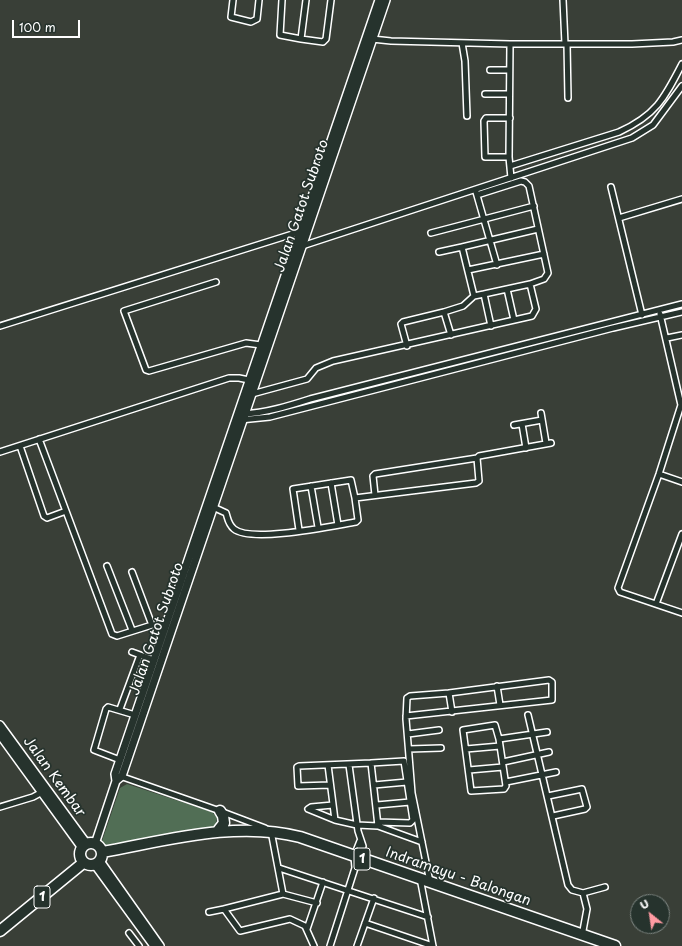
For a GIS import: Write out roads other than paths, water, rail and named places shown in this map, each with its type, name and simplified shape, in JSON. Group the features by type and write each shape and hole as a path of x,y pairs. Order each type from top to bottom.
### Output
{"highway":[{"path":"217,832 224,823 224,816 220,811"},
{"name":"Indramayu - Balongan","path":"99,859 217,832 270,830 300,837 582,936 615,946"},
{"path":"83,863 80,856 88,845 99,859"},
{"name":"1","path":"0,931 83,863 89,865 99,859"}],"street":[{"path":"233,0 231,17 251,22 257,19 259,0"},
{"path":"282,0 280,35 325,41 331,0"},
{"path":"301,39 306,0"},
{"name":"Jalan Gatot Subroto","path":"118,777 120,760 135,728 135,715 166,625 214,507 240,417 248,380 379,0"},
{"name":"Jalan Gatot Subroto","path":"183,585 240,417 252,394 386,0"},
{"path":"564,0 568,98"},
{"path":"372,38 510,44 632,44 673,42 682,40"},
{"path":"462,43 465,61 467,116"},
{"path":"510,44 509,157 511,178"},
{"path":"510,167 631,127 655,110 664,98 682,64"},
{"path":"490,70 509,70"},
{"path":"476,192 511,178 632,138 654,125 682,86"},
{"path":"485,94 509,94"},
{"path":"509,157 485,157 484,121 486,118 510,118"},
{"path":"302,245 476,192 523,181 529,186 548,270 547,277 530,284 474,296 463,306 403,322 402,324 407,346"},
{"path":"611,187 642,315"},
{"path":"476,192 497,265"},
{"path":"619,218 682,199"},
{"path":"431,233 534,206"},
{"path":"439,252 538,229"},
{"path":"0,326 298,234"},
{"path":"462,246 474,296"},
{"path":"468,270 544,254"},
{"path":"216,282 124,311 146,370 149,372 246,343 261,344"},
{"path":"252,394 307,379 316,368 333,361 407,346 532,316 535,312 530,284"},
{"path":"507,289 514,320"},
{"path":"484,294 491,326"},
{"path":"240,417 286,407 310,399 682,304"},
{"path":"660,310 681,405 659,474 618,588 620,592 682,614"},
{"path":"444,312 451,335"},
{"path":"240,417 270,417 613,328 682,312"},
{"path":"612,322 613,328"},
{"path":"667,338 682,335"},
{"path":"0,452 229,378 248,380"},
{"path":"375,495 373,476 375,474 477,458 548,443 541,413"},
{"path":"514,426 542,420"},
{"path":"522,424 526,448"},
{"path":"39,439 112,634 117,636 132,630 152,625 166,625"},
{"path":"20,446 44,516 47,518 66,511"},
{"path":"355,498 476,484 479,481 477,458"},
{"path":"659,474 682,482"},
{"path":"214,507 223,511 230,525 234,529 247,534 263,535 338,525 357,521 355,498 351,480 292,490 299,530"},
{"path":"331,483 338,525"},
{"path":"311,486 318,528"},
{"path":"656,604 682,534"},
{"path":"107,566 132,630"},
{"path":"132,572 152,625"},
{"name":"Jalan Gatot Subroto","path":"88,845 118,777 179,594"},
{"path":"132,652 154,660"},
{"path":"120,710 140,655"},
{"path":"406,716 552,700 552,682 551,680 449,693 408,696 406,716 412,793 430,882"},
{"path":"497,686 500,706"},
{"path":"449,693 452,712"},
{"path":"120,760 94,750 106,709 108,707 135,715"},
{"path":"528,715 553,816 568,885 572,890 583,893 605,887"},
{"name":"Jalan Kembar","path":"0,725 42,792"},
{"path":"494,725 499,739 506,782 504,789 471,792 463,730 494,725"},
{"path":"408,734 439,730"},
{"path":"499,739 547,732"},
{"name":"Jalan Kembar","path":"0,735 42,792 88,845"},
{"path":"466,749 500,746"},
{"path":"409,749 441,748"},
{"path":"469,770 503,765 550,752"},
{"path":"330,785 300,787 297,784 298,767 349,765 403,760 413,821 357,825 335,820 308,809 311,806 333,805"},
{"path":"371,763 378,824"},
{"path":"328,765 335,820"},
{"path":"330,946 357,858 363,846 360,841 357,825 349,765"},
{"path":"506,782 556,772"},
{"path":"118,777 220,811 270,830 284,894"},
{"path":"374,784 407,782"},
{"path":"548,796 582,789 587,807 585,809 553,816"},
{"path":"0,807 33,798 42,792"},
{"path":"377,805 410,802"},
{"path":"378,824 422,842"},
{"path":"99,859 154,946"},
{"path":"99,859 160,946"},
{"path":"279,868 428,917"},
{"path":"365,923 433,946 420,878"},
{"path":"307,929 323,882"},
{"path":"582,936 587,909 583,893"},
{"path":"209,912 284,894 316,903"},
{"path":"358,946 374,898"},
{"path":"224,909 240,931 287,919 302,925 307,929 314,946"},
{"path":"129,933 139,946"}]}
